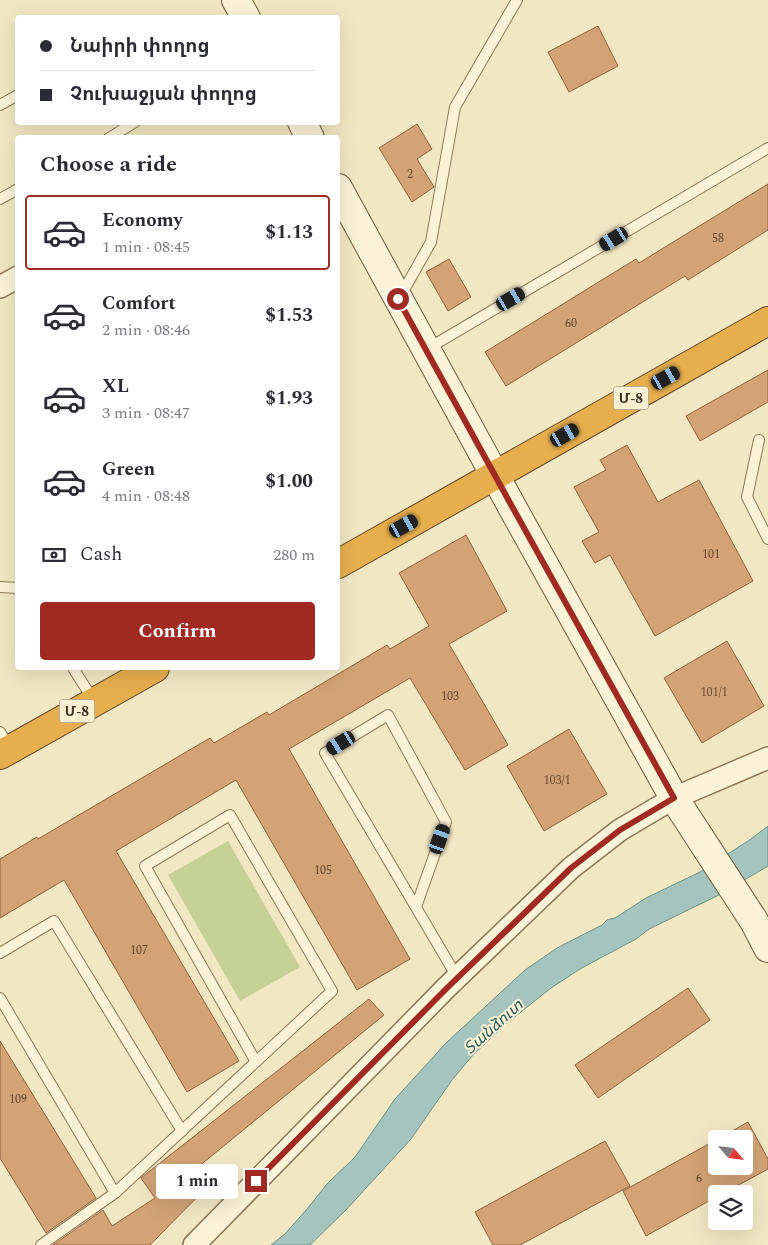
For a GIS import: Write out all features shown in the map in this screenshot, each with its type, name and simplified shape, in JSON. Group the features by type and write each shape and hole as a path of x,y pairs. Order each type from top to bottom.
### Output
{"highway":[{"name":"Մ-8","path":"340,563 768,321"},
{"name":"Մ-8","path":"3,746 94,702 151,670"}],"main road":[{"path":"236,0 244,15"},
{"path":"340,192 494,475 674,798 758,920 768,948"}],"street":[{"path":"0,287 15,279"},
{"path":"194,1245 457,977 571,868 620,830 674,798 768,758"}],"lane":[{"path":"398,299 431,242 455,107 517,0"},
{"path":"0,105 15,97"},
{"path":"113,135 130,125"},
{"path":"426,350 768,148"},
{"path":"0,199 15,191"},
{"path":"759,440 747,496 768,539"},
{"path":"0,587 15,588"},
{"path":"74,670 94,702"},
{"path":"416,907 446,822 388,715 325,753 457,977"},
{"path":"41,1245 115,1193 332,992 230,815 145,866 256,1062"},
{"path":"0,953 54,921 182,1131"},
{"path":"0,998 115,1193"}],"green space":[{"path":"228,841 300,967 240,1001 168,875"}],"water":[{"name":"Տանձուտ","path":"768,826 768,866 719,895 649,929 636,939 580,969 551,988 507,1023 473,1055 452,1080 411,1139 345,1211 310,1245 271,1245 285,1234 327,1184 355,1157 395,1099 446,1043 525,970 557,948 602,925 607,920 615,918 646,898 700,872"}],"building":[{"path":"598,26 618,66 569,92 548,52"},
{"path":"417,124 432,149 417,159 434,187 412,202 379,148"},
{"path":"768,184 768,230 688,280 685,276 506,386 485,352 636,259 639,263"},
{"path":"449,259 471,297 448,311 426,272"},
{"path":"768,370 768,402 700,441 686,416"},
{"path":"627,445 658,502 699,480 753,581 655,636 610,555 595,563 582,541 599,532 574,487 606,470 600,460"},
{"path":"466,535 507,611 449,644 508,745 465,770 410,678 289,749 410,959 357,990 236,780 116,851 239,1061 187,1092 64,880 0,918 0,859 37,837 38,839 210,738 214,743 267,712 269,715 387,645 390,649 429,626 399,573"},
{"path":"727,641 764,706 702,743 664,678"},
{"path":"569,729 607,794 544,831 507,766"},
{"path":"688,988 710,1020 598,1098 575,1065"},
{"path":"369,999 384,1015 198,1167 212,1182 150,1245 53,1245 103,1210 112,1226 155,1198 141,1178"},
{"path":"0,1041 96,1198 46,1233 0,1158"},
{"path":"748,1122 752,1130 752,1130 734,1130"},
{"path":"753,1131 768,1159 768,1169 739,1185 708,1185 708,1201 646,1236 623,1191 708,1144 708,1175 753,1175"},
{"path":"605,1141 630,1186 520,1245 493,1245 475,1212"}],"route":[{"path":"256,1181 447,988 571,868 620,830 674,798 398,299"}]}
